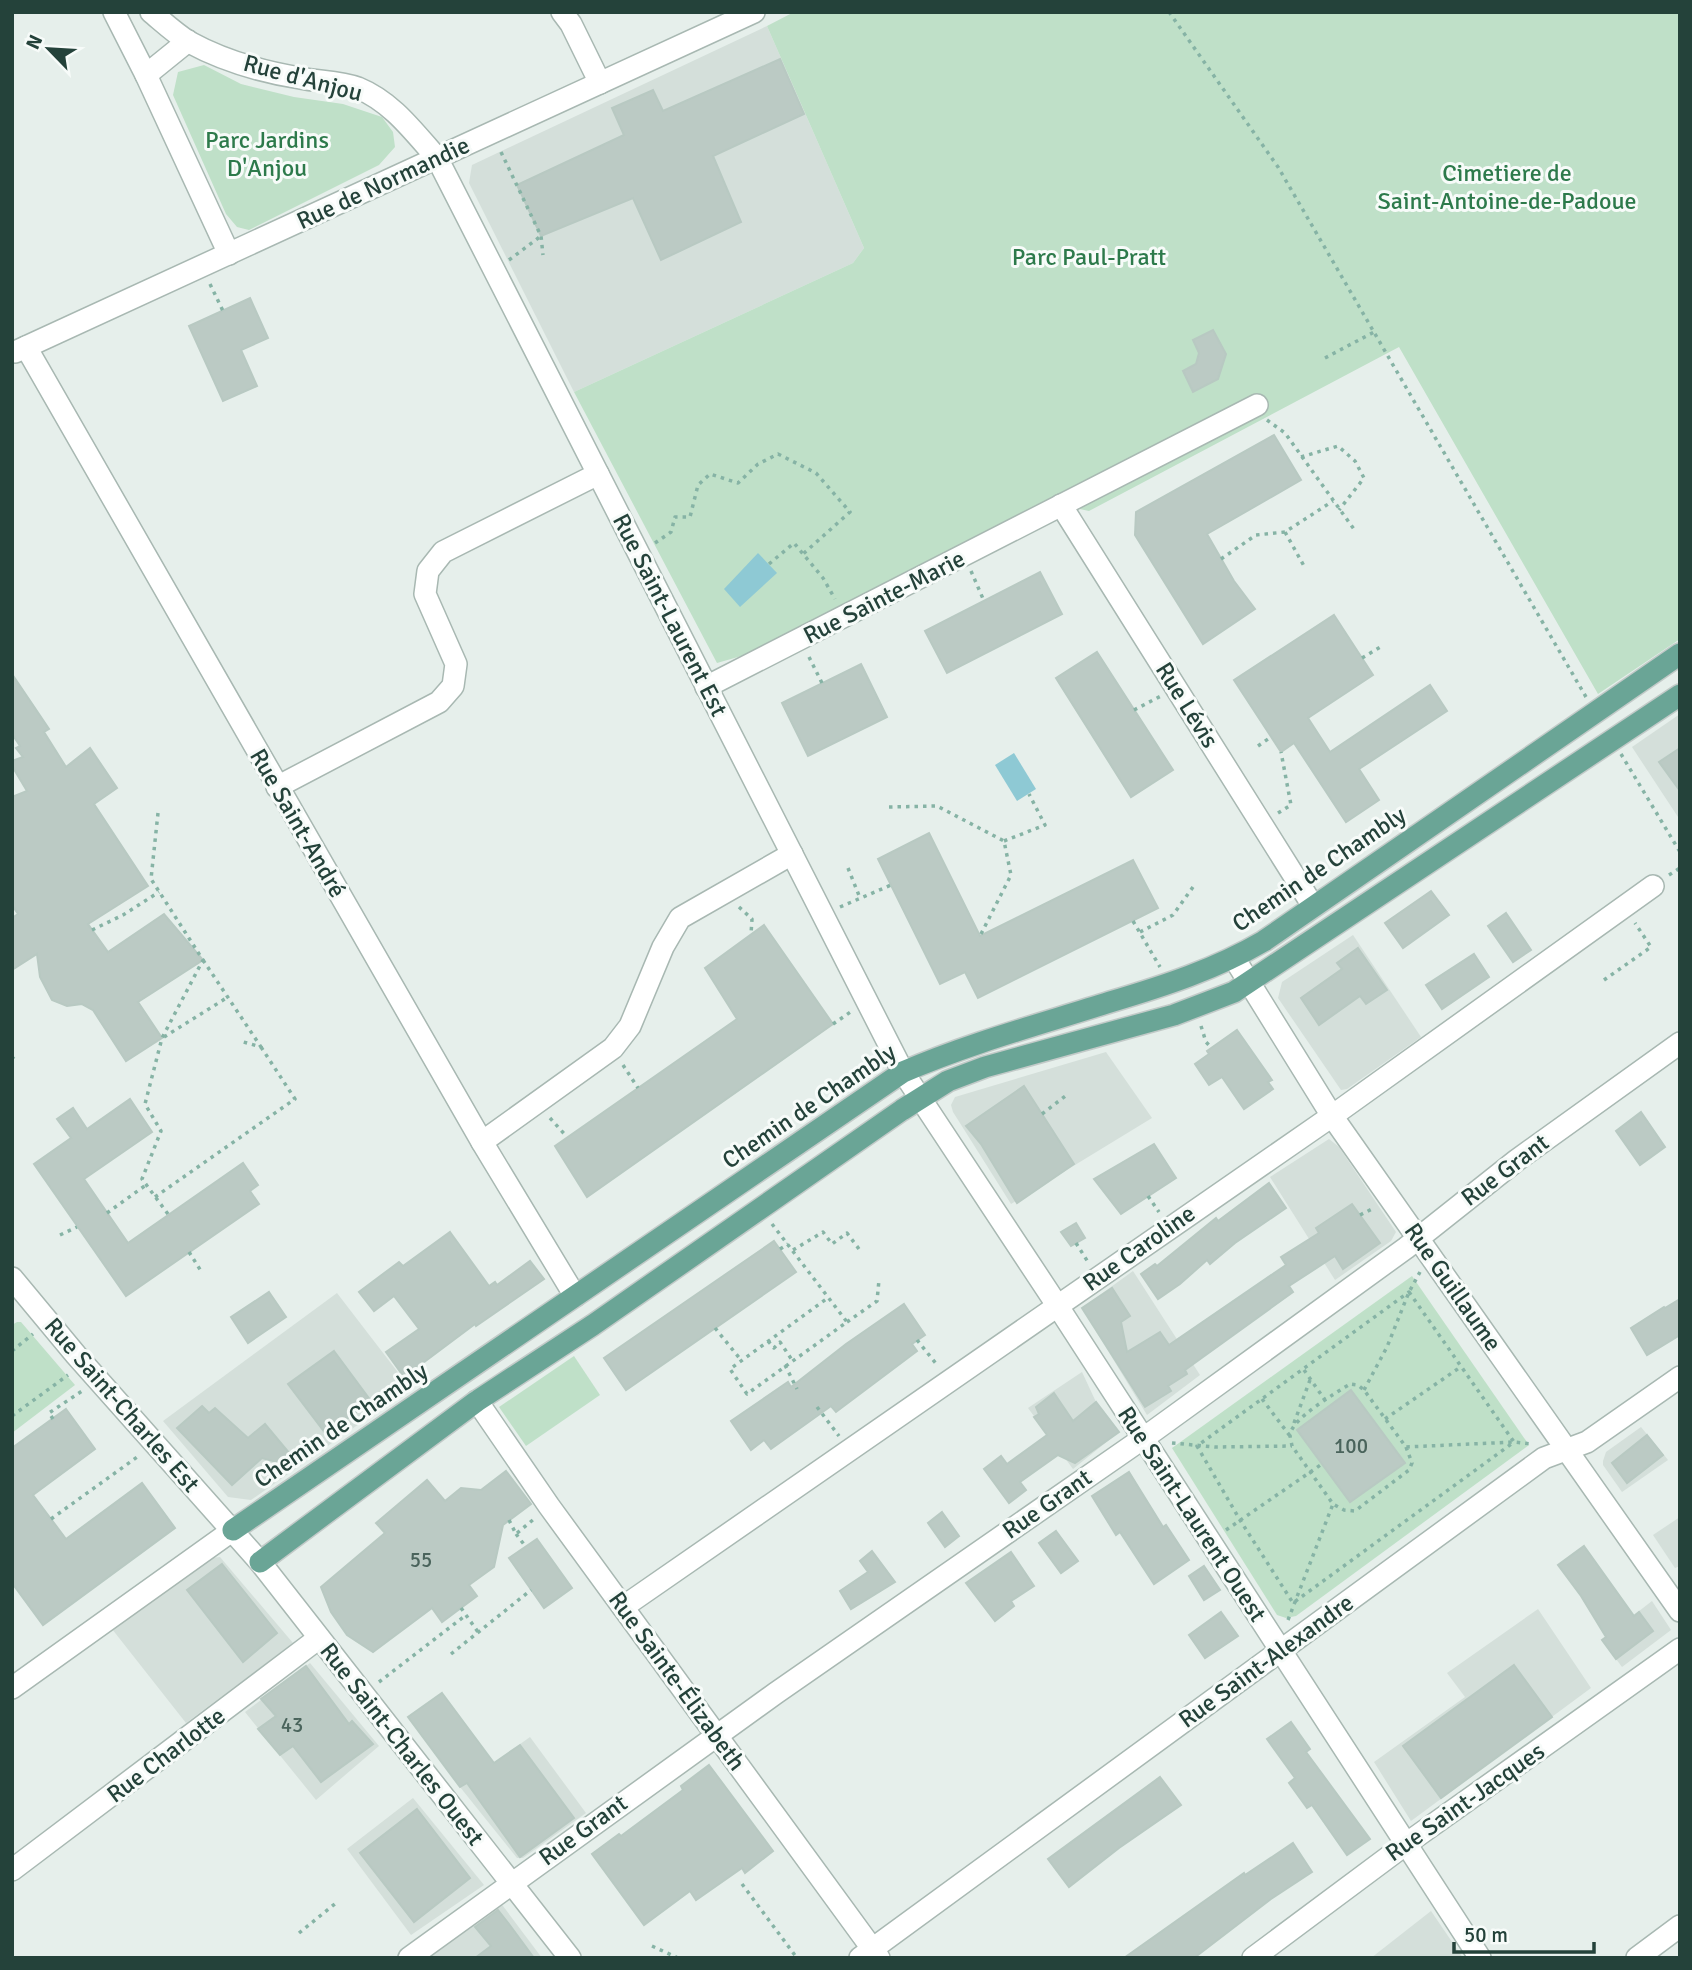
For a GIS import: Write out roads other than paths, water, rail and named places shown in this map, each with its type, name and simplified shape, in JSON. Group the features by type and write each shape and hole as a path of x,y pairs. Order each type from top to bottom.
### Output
{"main road":[{"name":"Chemin de Chambly","path":"233,1530 903,1072 949,1052 1170,984 1234,958 1264,941 1680,654"},
{"path":"260,1562 477,1401 593,1325 920,1098 948,1081 985,1067 1121,1030 1223,998 1248,984 1680,695"}],"street":[{"path":"114,12 229,254"},
{"name":"Rue d'Anjou","path":"151,12 188,41 226,58 269,72 341,83 359,89 397,113 437,158"},
{"path":"562,12 572,24 600,83"},
{"name":"Rue de Normandie","path":"19,350 754,12"},
{"path":"146,75 188,41"},
{"name":"Rue Saint-Laurent Est","path":"437,158 903,1072"},
{"name":"Rue Saint-André","path":"19,350 277,787 482,1142 575,1296"},
{"name":"Rue Sainte-Marie","path":"706,687 1254,407"},
{"path":"277,787 439,702 453,686 456,664 425,594 428,571 443,552 598,474"},
{"name":"Rue Lévis","path":"1061,505 1313,906"},
{"path":"482,1142 613,1048 630,1026 663,947 680,918 792,854"},
{"name":"Rue Caroline","path":"623,1607 1332,1116 1653,886"},
{"name":"Rue Guillaume","path":"1234,958 1332,1116 1680,1611"},
{"name":"Rue Grant","path":"409,1958 716,1735 1142,1437 1419,1238 1517,1160 1680,1043"},
{"name":"Rue Saint-Laurent Ouest","path":"903,1072 1480,1958"},
{"name":"Rue Saint-Charles Est","path":"17,1293 233,1530"},
{"name":"Rue Saint-Alexandre","path":"871,1955 1544,1458 1597,1437 1680,1377"},
{"name":"Rue Sainte-Élizabeth","path":"477,1401 871,1955"},
{"name":"Rue Saint-Charles Ouest","path":"233,1530 570,1958"},
{"name":"Chemin de Chambly","path":"12,1688 233,1530"},
{"name":"Rue Charlotte","path":"12,1870 320,1638"},
{"name":"Rue Saint-Jacques","path":"1252,1958 1406,1844 1680,1649"},
{"path":"1637,1958 1680,1926"}],"water":[{"path":"758,553 777,573 740,607 724,589"},
{"path":"1014,753 1036,789 1017,801 995,765"}],"park label":[{"name":"Parc Jardins D'Anjou","path":"267,154"},
{"name":"Cimetiere de Saint-Antoine-de-Padoue","path":"1507,187"},
{"name":"Parc Paul-Pratt","path":"1089,257"}]}
